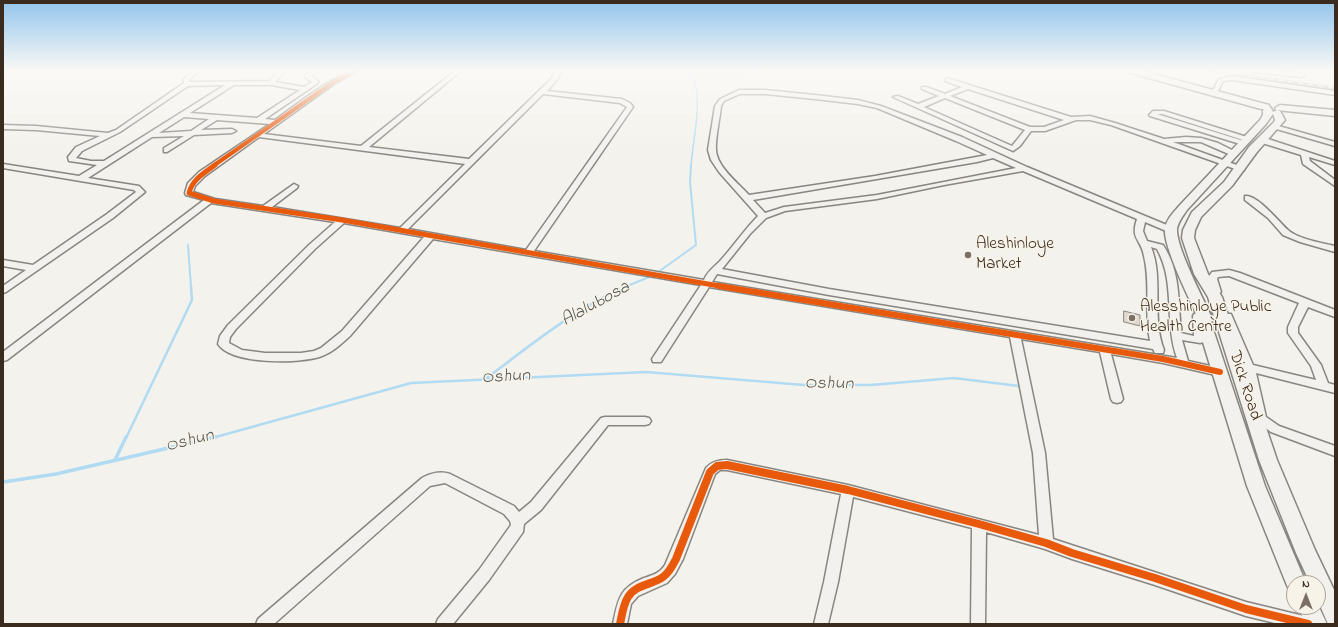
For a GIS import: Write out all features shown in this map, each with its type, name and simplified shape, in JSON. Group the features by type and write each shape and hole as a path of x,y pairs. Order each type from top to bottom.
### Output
{"main road":[{"path":"1231,99 1275,112 1335,113"},
{"path":"1241,99 1275,112 1302,112 1335,116"},
{"path":"1171,230 1176,215 1237,149 1266,119 1275,112"},
{"name":"Dick Road","path":"1275,112 1262,140 1248,156 1241,168 1228,184 1199,211 1188,232 1188,238 1201,274 1215,297 1268,460 1306,553 1335,616"},
{"name":"Dick Road","path":"1171,230 1171,236 1176,252 1204,316 1205,326 1256,486 1293,575"},
{"path":"1312,615 1317,624"}],"street":[{"path":"108,163 78,161 72,159 72,156 79,149 118,131 165,99"},
{"path":"82,178 209,99"},
{"path":"259,120 290,99"},
{"path":"309,99 202,174 191,185 189,193 210,200 342,220 528,253 1164,359 1220,372"},
{"path":"362,149 423,99"},
{"path":"401,231 535,99"},
{"path":"528,253 630,107 622,101 607,99"},
{"path":"724,99 718,106 712,150 719,165 763,216"},
{"path":"827,99 868,104 902,116 1171,230"},
{"path":"901,99 1013,148 1018,145 1020,139 1030,129"},
{"path":"918,107 940,99"},
{"path":"952,99 1030,129 1045,129 1061,124 1069,119 1084,117 1097,119 1164,141 1237,149"},
{"path":"1006,99 1069,119"},
{"path":"1155,112 1162,112 1237,149 1152,115 1155,112"},
{"path":"1275,112 1335,144"},
{"path":"184,115 277,122"},
{"path":"167,150 216,117"},
{"path":"3,127 36,128 108,135"},
{"path":"153,135 232,131"},
{"path":"258,135 471,162"},
{"path":"1164,141 1199,139 1237,149"},
{"path":"1262,140 1335,163"},
{"path":"1237,149 1241,168"},
{"path":"1305,154 1306,162 1335,184"},
{"path":"747,198 875,178 977,160 994,155"},
{"path":"3,166 136,188 141,192 110,216 3,290"},
{"path":"658,359 707,283 711,274 716,271 747,232 763,216 784,209 840,200 877,198 957,180 1024,169"},
{"path":"264,209 294,186"},
{"path":"1248,198 1271,216 1286,233 1303,240 1335,249"},
{"path":"3,356 210,200"},
{"path":"1142,217 1137,230 1149,255 1156,346 1164,359"},
{"path":"342,220 312,247 232,327 225,336 223,344 229,349 245,355 257,356 291,357 310,355 330,348 349,330 430,236"},
{"path":"1143,243 1160,247 1168,260 1173,282 1176,336 1184,364"},
{"path":"3,263 33,268"},
{"path":"716,271 814,289 1156,346"},
{"path":"1335,314 1237,275 1229,273 1215,274 1212,279 1213,286 1249,368 1261,418 1266,424 1275,429 1335,451"},
{"path":"1305,302 1293,327 1293,333 1316,365 1324,387"},
{"path":"1176,336 1200,340 1198,316 1223,320"},
{"path":"1014,334 1040,453 1046,543"},
{"path":"1105,349 1117,399"},
{"path":"1249,368 1335,389"},
{"path":"518,521 536,506 605,422 644,420"},
{"path":"620,624 626,599 632,592 644,584 661,579 669,572 676,559 713,466 727,465 848,490 979,524 1046,543 1072,553 1155,578 1246,609 1308,624"},
{"path":"264,624 426,482 431,479 446,478 509,510 518,521 518,528 484,575 443,624"},
{"path":"821,624 831,582 848,490"},
{"path":"978,624 979,524"}],"building":[{"name":"Alesshinloye Public Health Centre","path":"1124,311 1140,315 1140,326 1124,322"}],"waterway":[{"name":"Alalubosa","path":"691,166 697,99"},
{"name":"Alalubosa","path":"625,287 654,275 696,245 690,182 691,165"},
{"path":"188,245 191,287"},
{"path":"126,438 192,300 191,286"},
{"name":"Alalubosa","path":"485,380 553,328 609,294 628,286"},
{"name":"Oshun","path":"485,380 646,372 804,385 871,385 954,378 1019,386"},
{"name":"Oshun","path":"214,438 411,383 485,380"},
{"path":"115,460 126,437"},
{"name":"Oshun","path":"3,482 56,474 214,438"}],"cycle path":[{"path":"309,99 202,174 191,185 189,193 214,201 342,220 667,277 1163,359 1220,372"},
{"path":"620,624 625,603 632,591 662,578 670,570 676,559 710,472 717,466 722,465 848,490 979,524 1046,543 1072,553 1155,578 1246,609 1308,624"}],"place":[{"name":"Aleshinloye Market","path":"968,255"},
{"name":"Alesshinloye Public Health Centre","path":"1132,318"}]}
